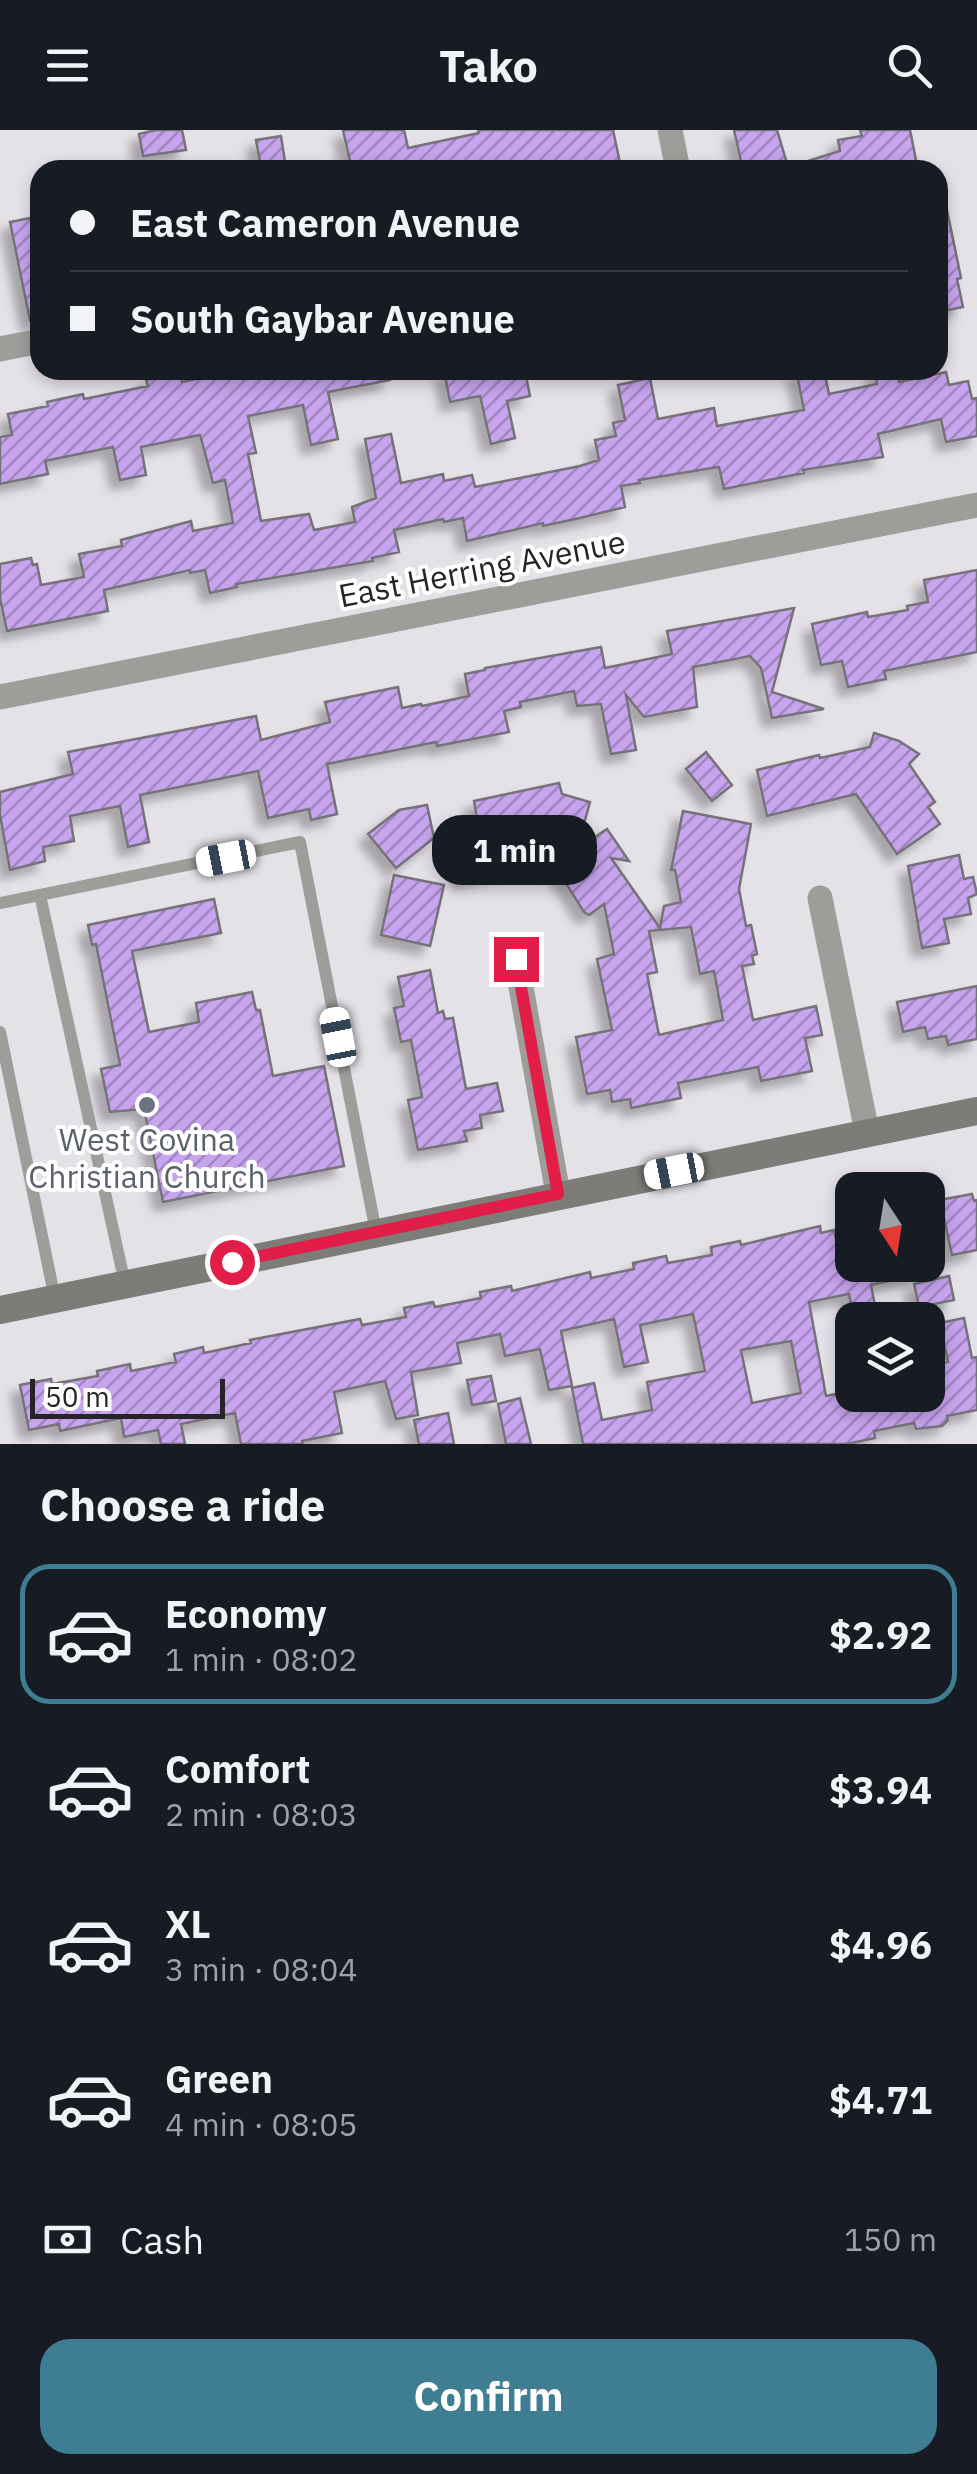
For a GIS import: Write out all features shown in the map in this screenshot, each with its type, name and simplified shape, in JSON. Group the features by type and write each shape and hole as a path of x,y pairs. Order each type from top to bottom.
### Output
{"main road":[{"path":"0,1310 977,1111"}],"street":[{"path":"670,130 676,160"},
{"path":"0,349 30,343"},
{"name":"East Herring Avenue","path":"0,696 977,505"},
{"path":"820,898 867,1132"},
{"path":"516,959 558,1194"}],"lane":[{"path":"0,903 300,842 376,1232"},
{"path":"40,896 125,1284"},
{"path":"0,1032 55,1299"}],"building":[{"path":"182,130 186,150 143,156 139,134"},
{"path":"343,130 404,130 408,148 479,133 478,130 613,130 619,160 350,160"},
{"path":"734,130 777,130 786,160 741,160"},
{"path":"860,130 910,130 916,160 811,160 840,151 838,140 862,136"},
{"path":"281,136 285,160 260,160 256,140"},
{"path":"948,215 961,278 957,279 963,307 948,310"},
{"path":"30,218 30,321 10,222"},
{"path":"146,380 390,380 328,392 338,439 311,445 303,405 248,416 256,453 248,454 261,521 309,514 314,530 355,522 352,507 376,498 365,439 391,434 401,483 443,474 444,481 472,475 475,487 580,466 599,460 595,440 616,436 613,423 625,420 618,385 641,380 650,380 658,419 714,408 717,426 804,410 798,380 826,380 829,394 877,384 876,380 948,380 949,385 968,381 972,399 977,398 977,436 946,442 941,419 878,434 883,457 803,470 804,473 724,489 719,467 639,480 640,483 621,486 625,507 467,541 463,518 444,522 443,519 394,530 399,552 372,558 373,561 236,584 237,587 210,593 205,570 190,570 104,590 108,611 7,631 0,598 0,564 31,558 33,565 37,564 41,585 84,577 79,554 122,546 121,540 191,521 193,531 233,523 225,480 213,483 200,435 141,447 146,475 120,480 113,447 45,461 48,474 0,484 0,437 12,435 8,414 83,394 84,399 148,386"},
{"path":"446,380 527,380 530,396 507,401 515,438 491,444 480,396 450,402"},
{"path":"977,570 977,652 884,671 886,679 848,687 842,661 821,665 812,624 867,612 868,617 908,610 907,606 928,602 924,580"},
{"path":"794,608 772,692 824,709 772,718 761,668 750,656 693,667 697,707 644,717 626,695 636,750 611,754 601,704 577,706 574,691 520,702 521,707 504,711 509,732 327,764 337,814 311,820 309,809 268,818 258,771 140,795 149,842 128,847 120,806 70,816 74,841 43,847 45,861 10,870 0,792 73,774 68,752 256,716 261,740 330,722 325,702 398,687 402,708 422,706 469,696 465,674 485,668 601,647 605,668 672,654 667,631"},
{"path":"874,733 899,741 919,754 909,764 935,802 928,807 940,824 897,854 856,794 767,816 757,770 870,747"},
{"path":"706,752 732,785 712,801 686,769"},
{"path":"559,783 562,794 590,802 577,849 607,829 629,861 611,858 660,928 664,906 681,902 675,870 671,870 683,811 751,824 739,889 746,926 751,925 757,954 752,956 754,964 742,966 753,1020 816,1006 822,1035 805,1038 812,1071 761,1081 758,1067 678,1083 681,1098 631,1108 630,1099 612,1102 610,1090 587,1094 576,1037 612,1030 597,959 614,954 604,904 589,915 584,912 550,858 462,880 451,835 478,825 474,801","holes":["691,927 700,974 714,971 723,1020 659,1035 647,974 657,972 649,931"]},
{"path":"427,805 434,838 396,868 368,834 399,810"},
{"path":"959,855 964,879 973,877 977,894 968,898 971,914 944,919 949,943 922,948 908,866"},
{"path":"394,875 444,885 430,946 381,935"},
{"path":"214,899 221,933 132,951 149,1032 199,1022 196,1003 252,992 256,1010 260,1010 273,1076 324,1066 344,1166 163,1202 144,1109 110,1112 101,1069 120,1065 96,944 92,945 88,925"},
{"path":"430,970 438,1013 443,1011 445,1019 453,1018 466,1089 497,1083 503,1111 480,1115 482,1128 464,1131 467,1141 418,1150 408,1100 422,1097 411,1040 401,1042 394,1008 404,1006 398,977"},
{"path":"977,986 977,1039 948,1045 946,1036 928,1039 925,1027 903,1032 897,1002"},
{"path":"972,1194 977,1200 977,1250 952,1255 945,1199"},
{"path":"820,1226 821,1233 834,1230 835,1282 885,1282 871,1285 874,1302 851,1302 849,1294 809,1302 826,1396 835,1394 835,1412 945,1412 945,1322 964,1318 972,1358 977,1357 977,1410 947,1416 942,1426 916,1429 914,1423 874,1431 875,1438 847,1444 583,1444 572,1388 594,1383 602,1420 652,1410 647,1382 705,1371 693,1314 640,1325 648,1362 624,1367 614,1319 561,1331 572,1386 549,1390 540,1349 505,1356 500,1334 457,1343 461,1363 411,1372 418,1415 396,1419 385,1381 334,1392 342,1433 302,1441 303,1444 241,1444 235,1413 181,1424 185,1444 161,1444 158,1430 124,1437 121,1418 60,1431 59,1424 29,1430 20,1385 98,1376 97,1371 130,1364 131,1371 176,1362 174,1354 203,1347 204,1353 360,1319 362,1325 406,1317 404,1308 433,1302 435,1307 481,1298 480,1292 511,1286 512,1291 590,1272 591,1278 634,1269 633,1263 666,1256 668,1263 712,1255 711,1247 740,1241 741,1245","holes":["791,1341 801,1393 752,1403 741,1350"]},
{"path":"949,1276 954,1300 918,1302 914,1284 945,1282"},
{"path":"491,1376 496,1401 472,1405 467,1380"},
{"path":"520,1398 531,1444 506,1444 498,1404"},
{"path":"448,1413 454,1444 419,1444 414,1420"}],"place":[{"name":"West Covina Christian Church","path":"147,1105"}],"route":[{"path":"232,1262 558,1194 516,959"}]}
